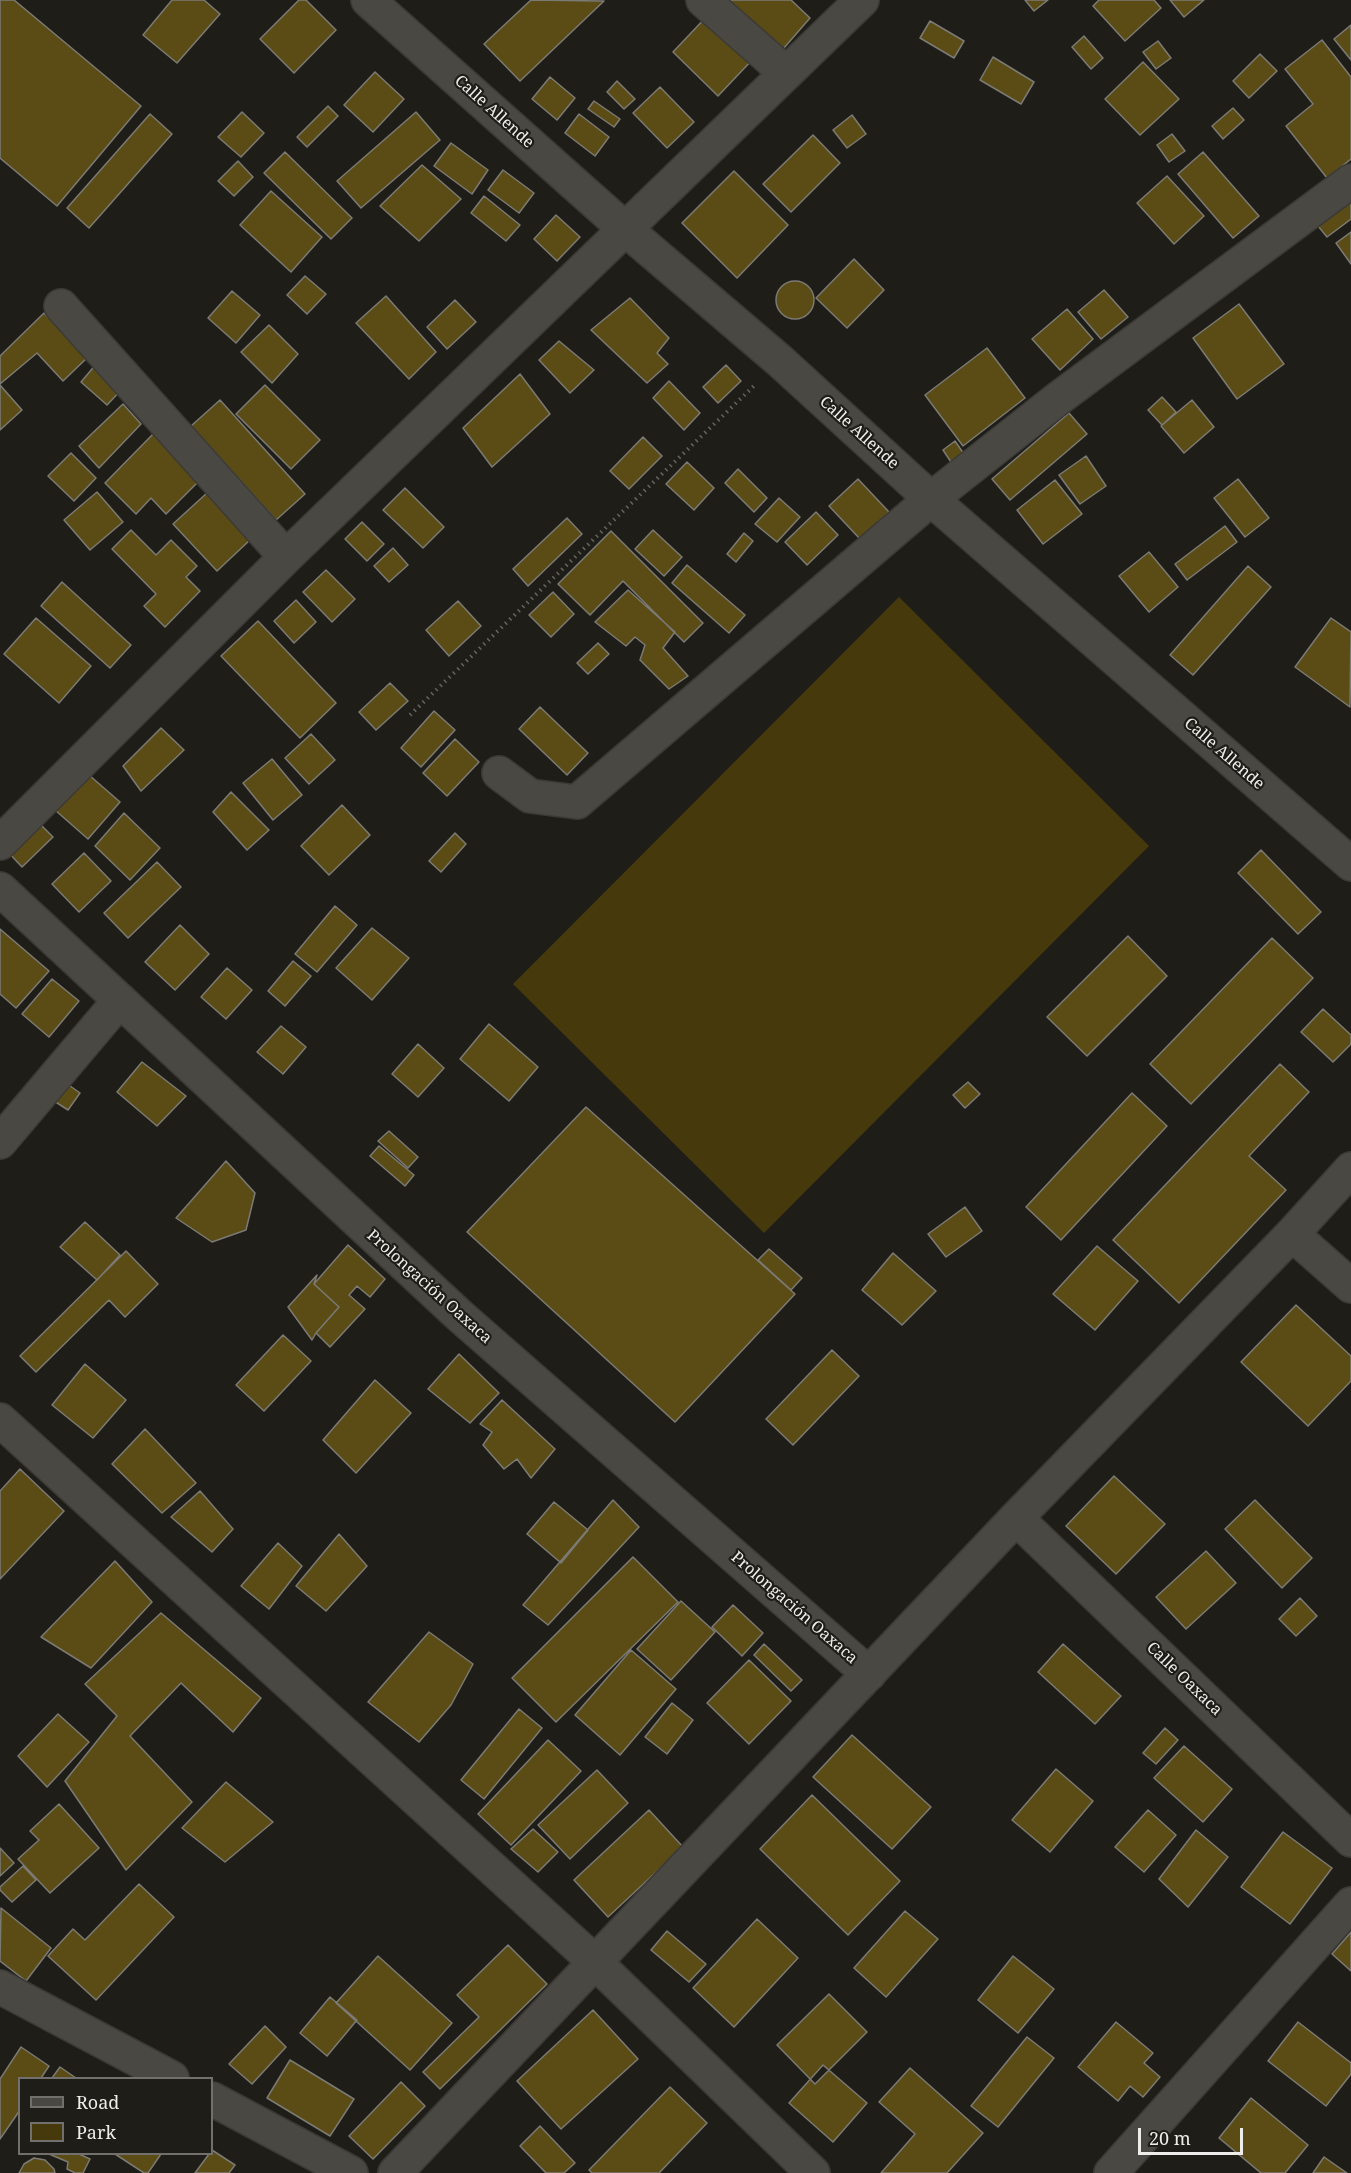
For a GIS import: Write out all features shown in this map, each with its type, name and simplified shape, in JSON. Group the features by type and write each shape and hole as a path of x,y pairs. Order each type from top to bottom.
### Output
{"street":[{"name":"Calle Allende","path":"368,0 624,228 780,361 931,499 1351,864"},
{"path":"703,0 785,72"},
{"path":"0,843 285,557 862,0"},
{"path":"499,773 530,796 577,802 931,499 1055,401 1351,181"},
{"path":"61,306 285,557"},
{"name":"Prolongación Oaxaca","path":"0,889 460,1316 868,1674"},
{"path":"0,1142 120,1000"},
{"path":"395,2173 1016,1518 1292,1234 1351,1169"},
{"path":"1292,1234 1351,1287"},
{"path":"0,1420 595,1962 813,2173"},
{"name":"Calle Oaxaca","path":"1016,1518 1351,1840"},
{"path":"1111,2173 1351,1904"},
{"path":"0,1987 168,2077"},
{"path":"213,2100 351,2173"}],"path":[{"path":"410,715 780,361"}],"green space":[{"path":"899,597 1149,846 764,1233 513,984"}],"building":[{"path":"0,0 14,0 141,106 57,206 0,158"},
{"path":"172,0 204,0 220,14 177,63 143,35"},
{"path":"299,0 306,0 336,30 294,73 260,39"},
{"path":"531,0 604,1 520,81 484,44"},
{"path":"714,0 791,0 810,18 777,56"},
{"path":"1025,0 1048,0 1034,11"},
{"path":"1099,0 1154,0 1161,8 1125,41 1093,6"},
{"path":"1170,0 1204,0 1184,17"},
{"path":"708,15 753,59 718,96 673,52"},
{"path":"930,21 964,41 954,58 920,38"},
{"path":"1351,25 1351,60 1334,39"},
{"path":"1084,36 1103,58 1091,69 1072,47"},
{"path":"1322,40 1351,77 1351,159 1327,178 1286,126 1313,104 1285,69"},
{"path":"1158,41 1171,58 1156,69 1143,52"},
{"path":"1260,54 1277,71 1249,98 1233,81"},
{"path":"993,57 1034,82 1021,104 980,80"},
{"path":"1143,62 1179,99 1140,135 1105,99"},
{"path":"375,72 404,99 373,132 344,105"},
{"path":"550,77 575,98 557,120 532,99"},
{"path":"617,81 635,99 624,109 607,92"},
{"path":"660,87 694,122 667,148 633,113"},
{"path":"594,101 620,119 614,127 588,109"},
{"path":"328,106 338,116 307,147 297,137"},
{"path":"1233,108 1244,120 1223,139 1212,126"},
{"path":"242,112 264,133 241,157 218,137"},
{"path":"416,112 440,140 361,208 337,181"},
{"path":"150,114 172,134 89,228 67,208"},
{"path":"579,114 609,137 595,156 565,133"},
{"path":"852,115 866,134 847,148 833,130"},
{"path":"1172,134 1185,151 1169,162 1157,145"},
{"path":"813,135 840,163 791,212 763,184"},
{"path":"451,143 488,170 472,194 434,166"},
{"path":"285,152 352,218 331,239 264,173"},
{"path":"1203,152 1259,216 1233,238 1178,174"},
{"path":"238,161 253,177 234,196 218,181"},
{"path":"422,165 461,199 419,241 380,206"},
{"path":"503,170 534,193 519,213 488,190"},
{"path":"734,171 788,225 737,278 682,223"},
{"path":"1167,176 1204,216 1174,244 1137,203"},
{"path":"271,191 322,237 291,272 240,225"},
{"path":"1351,192 1351,219 1327,237 1314,221"},
{"path":"484,196 520,225 506,241 471,213"},
{"path":"556,215 580,237 557,261 534,239"},
{"path":"1351,232 1351,264 1336,243"},
{"path":"854,259 884,290 847,328 816,298"},
{"path":"305,276 326,294 307,314 287,295"},
{"path":"795,281 808,287 814,300 808,313 795,319 782,313 776,300 782,287"},
{"path":"1104,290 1128,317 1101,339 1078,312"},
{"path":"232,291 260,315 236,343 208,318"},
{"path":"386,296 436,352 409,379 356,323"},
{"path":"630,298 669,338 657,353 668,364 647,383 591,330"},
{"path":"455,300 476,322 447,349 427,327"},
{"path":"1239,304 1284,364 1237,399 1193,338"},
{"path":"1067,309 1093,339 1060,370 1032,339"},
{"path":"44,313 88,357 63,381 37,353 0,384 0,356"},
{"path":"269,325 298,354 272,383 241,352"},
{"path":"559,341 594,370 570,393 539,360"},
{"path":"987,348 1025,398 963,446 925,395"},
{"path":"97,363 124,387 107,405 81,382"},
{"path":"726,365 741,381 718,403 703,387"},
{"path":"520,374 550,414 492,467 463,428"},
{"path":"669,381 700,413 684,430 653,398"},
{"path":"0,385 22,410 0,430"},
{"path":"265,385 320,440 291,469 236,414"},
{"path":"1162,397 1176,412 1162,425 1148,410"},
{"path":"220,400 305,494 276,520 191,426"},
{"path":"1192,400 1214,427 1184,453 1161,426"},
{"path":"123,404 141,424 99,468 79,446"},
{"path":"1069,413 1087,434 1010,500 992,479"},
{"path":"156,431 203,477 166,514 151,498 136,514 105,483"},
{"path":"643,437 662,456 629,489 610,471"},
{"path":"955,441 964,454 951,462 943,450"},
{"path":"71,453 96,478 74,501 48,476"},
{"path":"1086,456 1106,486 1080,504 1059,475"},
{"path":"687,462 714,488 694,510 666,484"},
{"path":"738,469 767,498 754,512 725,483"},
{"path":"858,479 889,512 860,539 829,506"},
{"path":"1238,479 1269,518 1245,537 1214,498"},
{"path":"1055,480 1082,514 1043,544 1017,510"},
{"path":"405,488 444,527 423,548 383,510"},
{"path":"97,492 123,522 90,550 64,520"},
{"path":"208,492 251,539 217,571 173,524"},
{"path":"779,498 800,517 777,542 755,524"},
{"path":"816,512 838,535 807,565 785,542"},
{"path":"567,518 582,534 528,586 513,569"},
{"path":"362,522 384,544 367,561 345,539"},
{"path":"1225,526 1237,542 1187,580 1175,564"},
{"path":"131,530 156,555 171,540 197,566 186,577 200,591 165,627 144,606 156,594 112,549"},
{"path":"653,530 682,557 664,576 635,549"},
{"path":"611,531 703,623 684,642 623,581 590,615 558,584"},
{"path":"744,533 753,541 736,562 727,554"},
{"path":"393,548 408,565 389,582 374,566"},
{"path":"1149,552 1178,587 1149,612 1119,576"},
{"path":"687,565 745,615 729,633 672,583"},
{"path":"1248,566 1271,587 1193,675 1170,655"},
{"path":"326,570 355,599 332,622 303,592"},
{"path":"62,582 131,645 110,668 41,606"},
{"path":"628,590 675,632 663,648 688,676 669,689 640,660 645,645 635,637 626,646 595,622"},
{"path":"553,592 574,614 551,637 529,615"},
{"path":"296,600 316,622 294,643 274,621"},
{"path":"458,601 481,626 449,656 426,630"},
{"path":"36,618 91,666 59,703 4,654"},
{"path":"1331,618 1351,632 1350,707 1295,667"},
{"path":"258,621 336,703 300,738 221,656"},
{"path":"598,643 609,654 588,674 577,663"},
{"path":"390,683 408,701 376,730 359,712"},
{"path":"540,707 588,753 567,775 519,729"},
{"path":"434,711 455,730 421,767 401,748"},
{"path":"161,728 184,750 141,791 123,766"},
{"path":"311,734 335,760 309,784 285,758"},
{"path":"455,739 479,762 447,796 423,773"},
{"path":"272,759 302,795 273,820 243,783"},
{"path":"89,775 120,802 88,839 55,810"},
{"path":"231,792 269,830 247,850 213,812"},
{"path":"342,805 370,835 329,875 301,846"},
{"path":"124,813 160,848 130,880 95,846"},
{"path":"36,820 53,837 22,867 5,849"},
{"path":"455,833 466,844 441,872 429,861"},
{"path":"1261,850 1321,912 1298,934 1238,873"},
{"path":"84,853 111,881 79,912 52,884"},
{"path":"157,862 181,887 128,938 104,913"},
{"path":"335,906 357,925 317,972 295,954"},
{"path":"180,925 209,954 175,990 145,962"},
{"path":"372,928 409,958 372,1000 336,968"},
{"path":"0,929 49,971 16,1008 0,994"},
{"path":"1128,936 1167,976 1087,1056 1047,1017"},
{"path":"1272,938 1313,978 1191,1104 1150,1064"},
{"path":"293,961 311,976 285,1006 268,991"},
{"path":"227,968 252,990 226,1019 201,997"},
{"path":"52,979 79,1001 49,1037 22,1014"},
{"path":"1323,1009 1351,1035 1351,1044 1333,1062 1301,1032"},
{"path":"489,1024 538,1067 509,1101 460,1059"},
{"path":"281,1026 306,1047 283,1074 257,1052"},
{"path":"418,1044 444,1068 418,1097 392,1074"},
{"path":"142,1062 186,1096 157,1126 117,1092"},
{"path":"1280,1064 1309,1092 1249,1156 1286,1190 1179,1303 1113,1240"},
{"path":"63,1081 80,1093 68,1110 51,1099"},
{"path":"968,1082 980,1094 965,1108 953,1095"},
{"path":"1132,1093 1167,1126 1061,1240 1026,1207"},
{"path":"586,1107 795,1294 675,1422 467,1232"},
{"path":"389,1131 418,1157 408,1168 378,1141"},
{"path":"379,1146 414,1175 405,1186 370,1156"},
{"path":"226,1161 255,1193 246,1230 212,1242 176,1218"},
{"path":"965,1207 982,1231 946,1257 928,1234"},
{"path":"85,1222 120,1255 97,1280 60,1247"},
{"path":"348,1245 385,1279 370,1297 357,1286 349,1295 365,1309 330,1347 316,1333 339,1307 314,1284"},
{"path":"1097,1246 1138,1281 1095,1330 1053,1294"},
{"path":"769,1249 802,1278 791,1290 758,1260"},
{"path":"126,1251 158,1284 125,1317 109,1300 36,1372 20,1356"},
{"path":"893,1253 936,1291 902,1325 862,1290"},
{"path":"317,1275 314,1284 339,1307 312,1340 288,1307"},
{"path":"1296,1305 1351,1356 1351,1381 1308,1426 1241,1362"},
{"path":"283,1335 311,1361 264,1411 236,1385"},
{"path":"832,1350 859,1376 793,1445 766,1419"},
{"path":"459,1354 499,1393 470,1423 428,1389"},
{"path":"85,1364 126,1400 93,1438 52,1405"},
{"path":"375,1380 411,1413 356,1473 323,1440"},
{"path":"502,1400 555,1449 531,1478 517,1459 504,1469 483,1445 492,1432 480,1424"},
{"path":"145,1429 196,1483 162,1513 112,1464"},
{"path":"20,1469 64,1511 0,1579 0,1491"},
{"path":"1114,1476 1165,1524 1116,1574 1066,1526"},
{"path":"200,1491 233,1529 212,1552 171,1517"},
{"path":"613,1500 639,1527 548,1625 523,1605"},
{"path":"1255,1500 1312,1558 1282,1588 1225,1529"},
{"path":"554,1502 588,1530 561,1563 527,1534"},
{"path":"339,1534 367,1566 326,1611 296,1586"},
{"path":"278,1543 302,1566 269,1609 241,1586"},
{"path":"1206,1551 1236,1583 1186,1629 1156,1597"},
{"path":"633,1557 678,1602 556,1722 512,1678"},
{"path":"115,1561 152,1602 91,1668 41,1637"},
{"path":"1300,1598 1317,1616 1296,1636 1279,1619"},
{"path":"681,1601 715,1632 671,1680 637,1649"},
{"path":"733,1605 763,1633 742,1656 712,1627"},
{"path":"161,1613 261,1698 233,1732 181,1683 130,1736 192,1802 126,1870 65,1781 117,1716 85,1684"},
{"path":"429,1632 473,1664 451,1705 419,1742 368,1702"},
{"path":"764,1644 802,1680 791,1691 754,1655"},
{"path":"1063,1644 1121,1696 1095,1724 1038,1672"},
{"path":"631,1650 676,1689 620,1755 575,1715"},
{"path":"749,1660 791,1701 749,1744 707,1703"},
{"path":"672,1703 693,1720 667,1754 645,1737"},
{"path":"519,1709 542,1728 484,1799 461,1780"},
{"path":"58,1714 89,1742 47,1787 18,1756"},
{"path":"1165,1728 1178,1740 1156,1764 1143,1753"},
{"path":"852,1735 931,1807 892,1849 813,1777"},
{"path":"548,1740 581,1771 511,1845 478,1814"},
{"path":"1184,1746 1232,1789 1203,1822 1154,1778"},
{"path":"1056,1769 1093,1801 1050,1852 1012,1820"},
{"path":"597,1770 628,1803 570,1859 538,1825"},
{"path":"226,1782 273,1822 225,1862 182,1828"},
{"path":"812,1795 900,1881 848,1935 760,1849"},
{"path":"59,1804 99,1848 50,1893 18,1859 39,1840 30,1831"},
{"path":"649,1810 683,1847 608,1917 574,1880"},
{"path":"1148,1810 1176,1835 1144,1872 1115,1847"},
{"path":"533,1829 558,1852 538,1872 511,1849"},
{"path":"1196,1830 1228,1857 1188,1907 1159,1879"},
{"path":"1283,1832 1332,1868 1290,1924 1241,1887"},
{"path":"0,1848 14,1863 0,1876"},
{"path":"23,1866 36,1880 12,1902 0,1890 0,1887"},
{"path":"139,1884 174,1917 96,2000 48,1956 73,1929 85,1940"},
{"path":"1,1908 51,1948 26,1981 0,1961"},
{"path":"905,1911 938,1939 886,1997 854,1968"},
{"path":"757,1919 798,1958 734,2027 693,1988"},
{"path":"667,1931 706,1964 689,1982 651,1950"},
{"path":"1351,1932 1351,1971 1332,1954"},
{"path":"508,1945 547,1984 440,2089 423,2072 479,2017 457,1995"},
{"path":"378,1956 452,2023 410,2070 336,2003"},
{"path":"1013,1956 1054,1989 1018,2033 978,2000"},
{"path":"829,1994 867,2032 815,2084 777,2045"},
{"path":"330,1997 357,2020 327,2056 300,2033"},
{"path":"593,2010 638,2059 561,2129 517,2081"},
{"path":"1116,2022 1153,2053 1144,2063 1160,2077 1143,2097 1130,2086 1118,2101 1078,2067"},
{"path":"1298,2022 1351,2063 1351,2074 1326,2106 1268,2061"},
{"path":"265,2026 286,2047 252,2084 229,2064"},
{"path":"1027,2037 1054,2058 998,2127 971,2106"},
{"path":"21,2047 49,2066 42,2077 18,2077 18,2113 0,2139 0,2079"},
{"path":"290,2060 354,2099 330,2136 267,2098"},
{"path":"823,2065 867,2103 833,2142 789,2103"},
{"path":"60,2067 75,2077 53,2077"},
{"path":"910,2068 983,2133 947,2173 881,2173 915,2134 879,2102"},
{"path":"401,2082 425,2106 373,2159 349,2136"},
{"path":"670,2087 707,2123 659,2173 592,2173 589,2170"},
{"path":"1251,2098 1308,2145 1285,2173 1261,2173 1219,2138"},
{"path":"540,2126 575,2163 564,2173 546,2173 520,2146"},
{"path":"213,2151 235,2165 229,2173 195,2173 208,2155 213,2155"},
{"path":"51,2155 81,2155 90,2159 83,2173 75,2173 67,2169 68,2162"},
{"path":"117,2155 160,2155 148,2173 144,2173"},
{"path":"1324,2157 1347,2173 1313,2173"},
{"path":"34,2158 45,2160 55,2173 19,2173 24,2164"}]}
